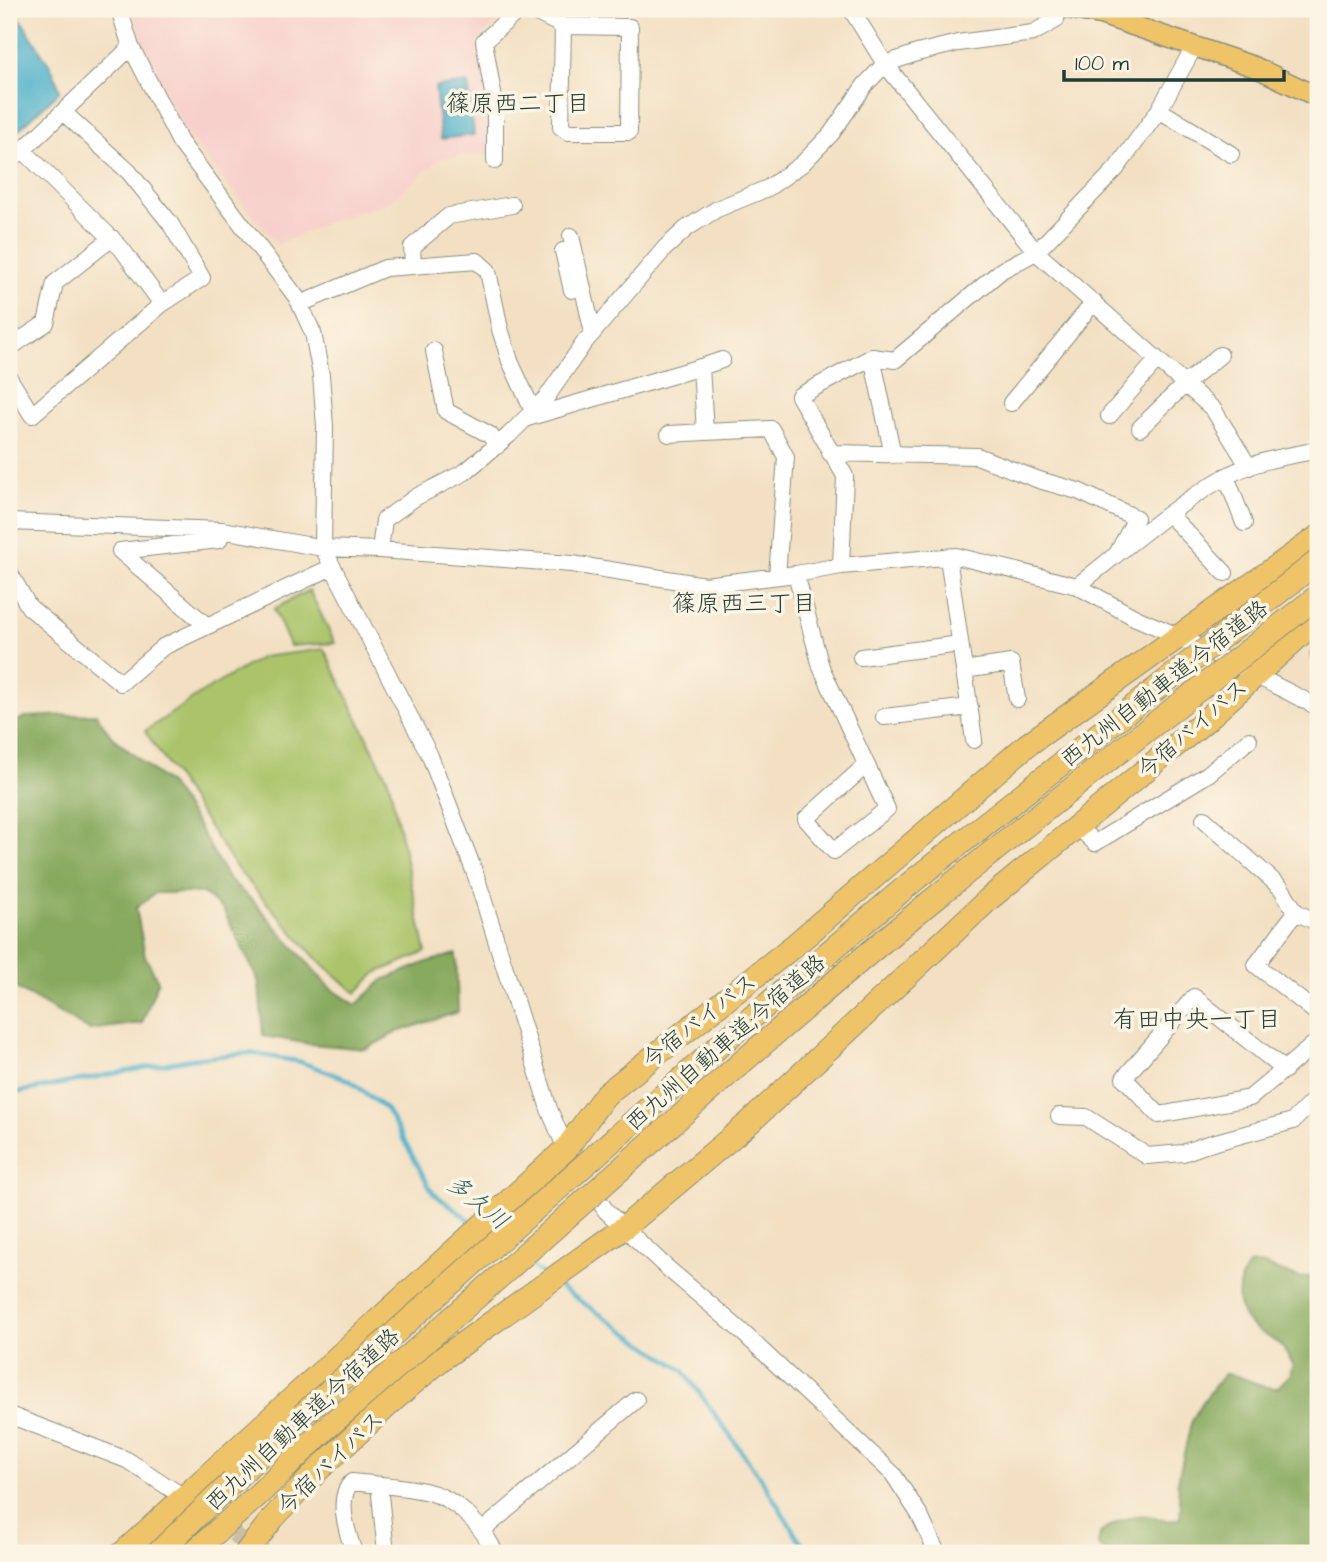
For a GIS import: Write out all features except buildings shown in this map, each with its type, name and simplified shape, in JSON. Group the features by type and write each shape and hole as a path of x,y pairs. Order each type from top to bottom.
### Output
{"highway":[{"name":"今宿バイパス","path":"123,1553 566,1149 605,1095 796,944 1027,745 1318,537"},
{"name":"西九州自動車道;今宿道路","path":"158,1553 302,1415 736,1031 913,881 1318,561"},
{"name":"西九州自動車道;今宿道路","path":"193,1553 325,1429 754,1052 930,902 1318,596"},
{"name":"今宿バイパス","path":"254,1551 273,1517 321,1467 389,1404 443,1358 625,1227 750,1122 989,899 1205,721 1253,675 1318,620"}],"main road":[{"path":"1070,9 1102,15 1255,67 1318,97"}],"street":[{"path":"119,9 131,47 180,142 300,304 313,333 321,375 326,426 323,548 430,756 476,876 549,1110 566,1149"},
{"path":"495,161 495,105 484,41 520,9"},
{"path":"529,9 563,26 629,27 629,132 568,132 561,127 563,26"},
{"path":"850,9 885,64 1036,252 1213,409 1249,467"},
{"path":"380,550 384,520 416,497 465,472 529,415 546,397 588,338 664,248 687,228 717,209 768,188 802,164 831,134 859,93 885,64 916,52 1033,33 1056,20 1057,9"},
{"path":"9,161 131,47"},
{"path":"841,566 845,476 799,396 872,356 895,360 1002,270 1036,252 1116,169 1159,110 1194,47"},
{"path":"1159,110 1231,154"},
{"path":"9,378 32,415 162,304 202,278 170,223 129,172 63,112"},
{"path":"23,150 112,238 162,304"},
{"path":"413,266 412,247 449,216 512,205"},
{"path":"571,236 588,338"},
{"path":"9,348 46,323 55,283 112,238"},
{"path":"563,251 588,338"},
{"path":"300,304 385,268 477,261 488,271 507,350 529,415"},
{"path":"1011,403 1094,302"},
{"path":"434,351 446,411 491,435 496,446"},
{"path":"1140,428 1186,383 1220,355"},
{"path":"872,356 893,455"},
{"path":"529,415 722,360"},
{"path":"1109,416 1157,360"},
{"path":"701,367 705,432"},
{"path":"669,434 771,429 786,457 777,576"},
{"path":"1077,586 1170,514 1226,476 1282,457 1318,450"},
{"path":"830,453 977,456 1078,491 1136,518 1117,554"},
{"path":"1226,476 1244,523"},
{"path":"1170,514 1224,573"},
{"path":"9,522 222,530 323,548 572,564 705,585 841,566 956,556 1077,586 1136,618 1178,636 1318,707"},
{"path":"206,625 120,551 219,540 222,530"},
{"path":"948,556 974,740"},
{"path":"9,572 29,607 121,683 163,647 332,567"},
{"path":"796,574 821,667 887,809 834,851 806,819 866,765"},
{"path":"861,657 960,644"},
{"path":"964,670 1011,663 1017,699"},
{"path":"884,717 970,707"},
{"path":"1077,826 1095,843 1208,774 1249,740"},
{"path":"1204,819 1281,888 1296,912 1318,923"},
{"path":"1296,912 1256,965 1318,1014"},
{"path":"1285,1070 1194,997 1124,1078 1159,1115 1250,1098 1285,1070 1318,1041"},
{"path":"1059,1116 1086,1117 1147,1156 1183,1153 1293,1121 1318,1096"},
{"path":"600,1202 606,1211 739,1329 892,1475 919,1514 937,1553"},
{"path":"482,1531 636,1400"},
{"path":"9,1415 127,1460 185,1498"},
{"path":"354,1553 343,1517 347,1487 352,1482 431,1492 454,1504 482,1531 495,1553"},
{"path":"379,1485 386,1553"}],"shaded area":[{"path":"131,9 510,9 478,41 490,112 491,151 440,159 391,201 326,223 277,245 183,131 145,49"}],"green space":[{"path":"309,590 335,643 290,646 274,609"},
{"path":"324,649 389,782 426,952 376,973 356,993 314,956 237,869 145,731 262,657"},
{"path":"96,714 111,736 170,785 197,824 229,880 253,901 329,987 356,1005 383,980 427,962 456,954 458,1012 397,1032 366,1049 263,1036 259,982 224,911 203,893 155,893 136,908 145,956 158,981 142,1023 89,1030 9,984 9,724 26,717"},
{"path":"1261,1264 1300,1278 1318,1275 1318,1553 1108,1553 1098,1546 1100,1533 1116,1523 1142,1516 1168,1521 1180,1518 1181,1505 1177,1485 1191,1423 1201,1404 1224,1374 1277,1388 1290,1375 1293,1364 1284,1349 1252,1326 1239,1305 1239,1288 1244,1272 1249,1265"}],"water":[{"path":"9,9 14,9 53,71 60,91 9,139"},
{"path":"468,83 474,135 441,139 435,87"}],"waterway":[{"name":"多久川","path":"9,1094 190,1059 250,1053 301,1062 349,1080 387,1110 433,1193 475,1224"},
{"name":"多久川","path":"527,1263 545,1276"},
{"name":"多久川","path":"558,1286 683,1370 762,1480 810,1553"}],"tunnel":[{"path":"195,1505 252,1548"}],"district":[{"name":"篠原西二丁目","path":"518,103"},
{"name":"篠原西三丁目","path":"744,603"},
{"name":"有田中央一丁目","path":"1197,1019"}]}
